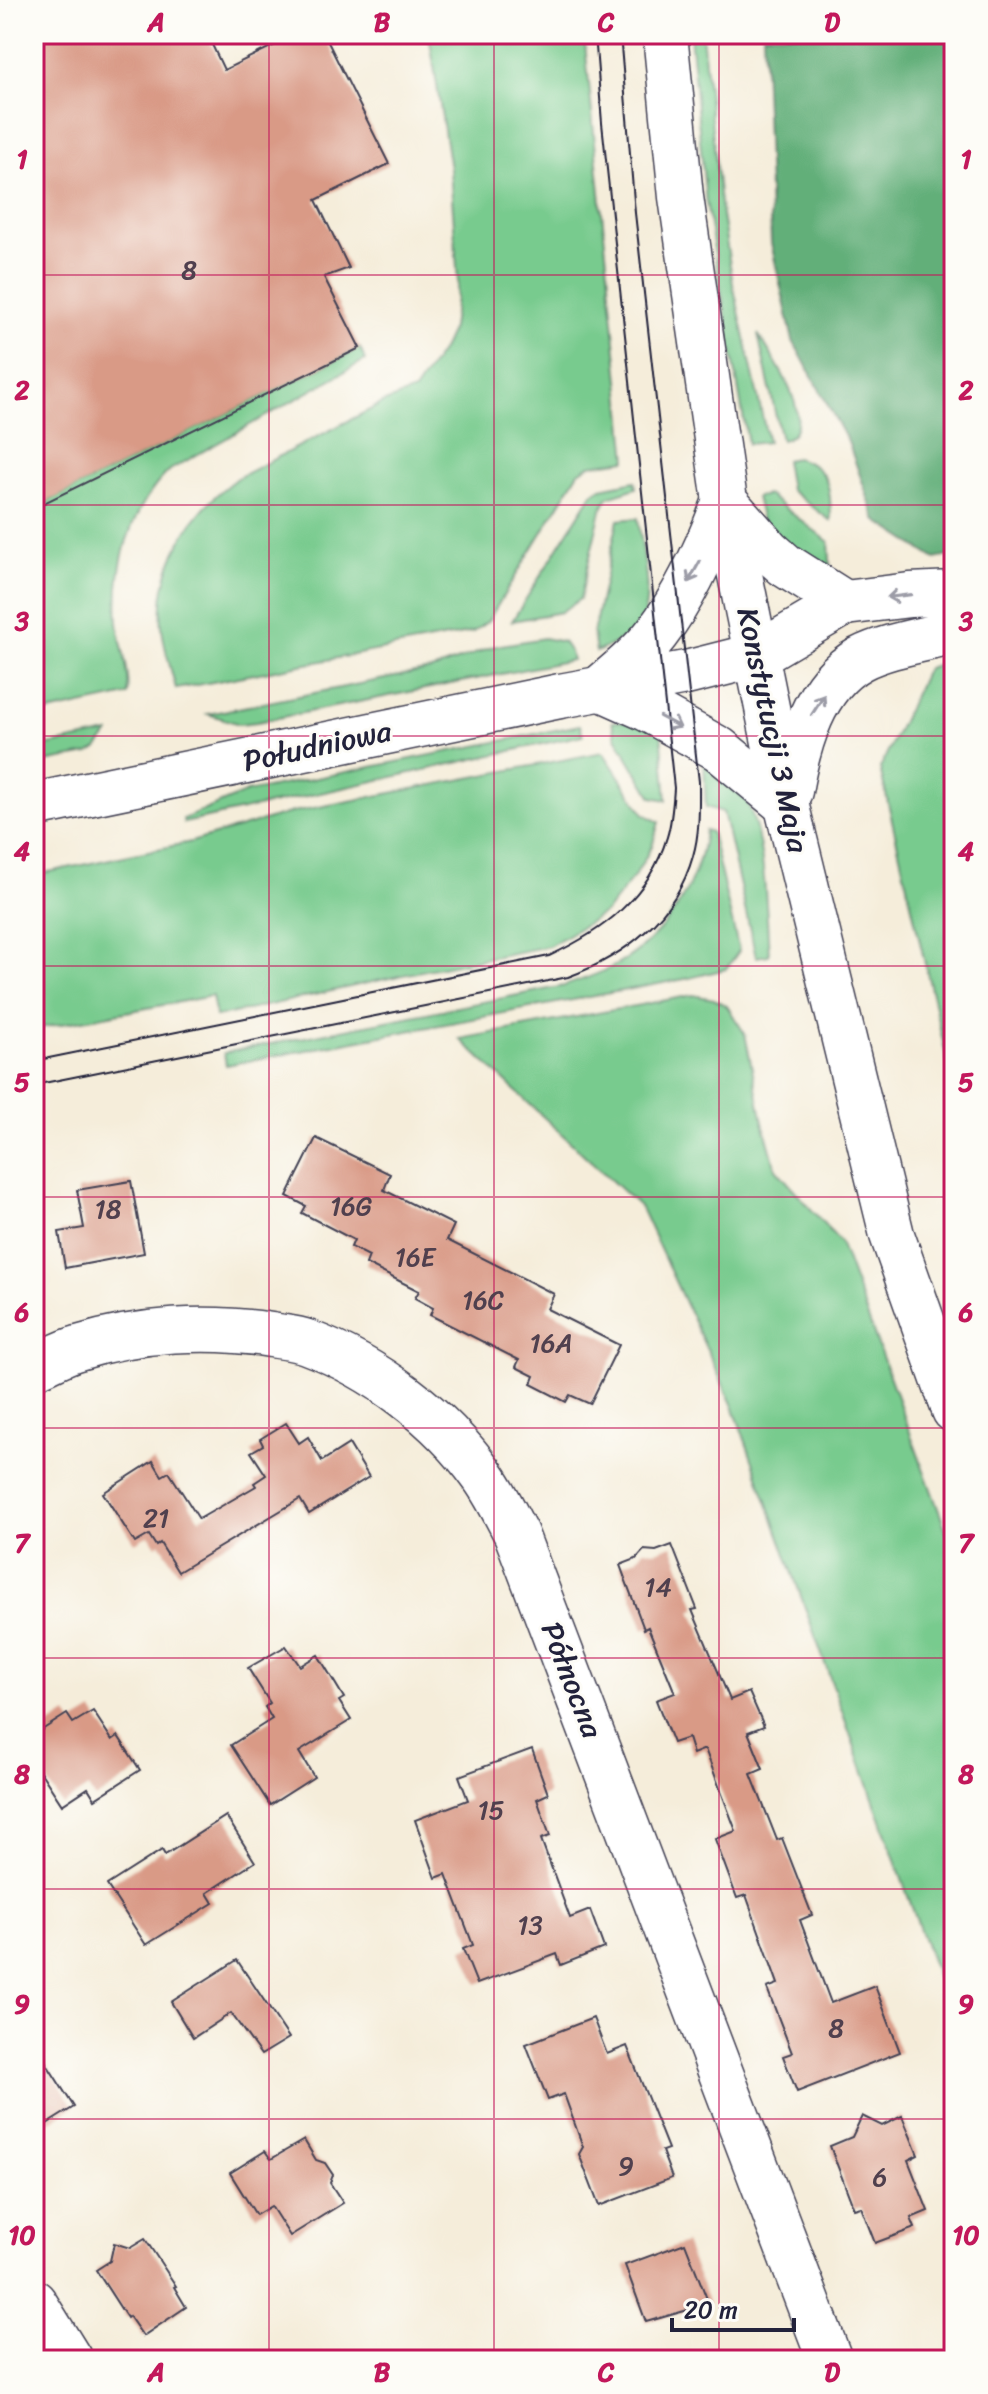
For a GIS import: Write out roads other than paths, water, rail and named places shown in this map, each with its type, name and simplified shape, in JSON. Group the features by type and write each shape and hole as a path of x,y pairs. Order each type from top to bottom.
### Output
{"street":[{"name":"Konstytucji 3 Maja","path":"665,34 681,197 725,501 787,805 892,1235 954,1410"},
{"path":"845,603 785,565 725,501 709,544 658,632 600,688 647,709 719,749 787,805 798,749 810,717 828,689 860,659"},
{"path":"757,655 845,603 954,593"},
{"path":"757,655 860,659 954,632"},
{"name":"Południowa","path":"34,805 686,673 757,655"},
{"name":"Północna","path":"34,1367 77,1348 135,1334 248,1332 305,1341 372,1374 410,1399 444,1430 484,1477 516,1534 830,2360"},
{"path":"34,2302 70,2360"}],"tram line":[{"path":"34,1061 549,956 588,935 622,910 649,877 667,837 674,788 595,34"},
{"path":"34,1085 568,977 628,946 646,932 674,898 685,878 695,847 699,782 635,213 620,34"}]}
